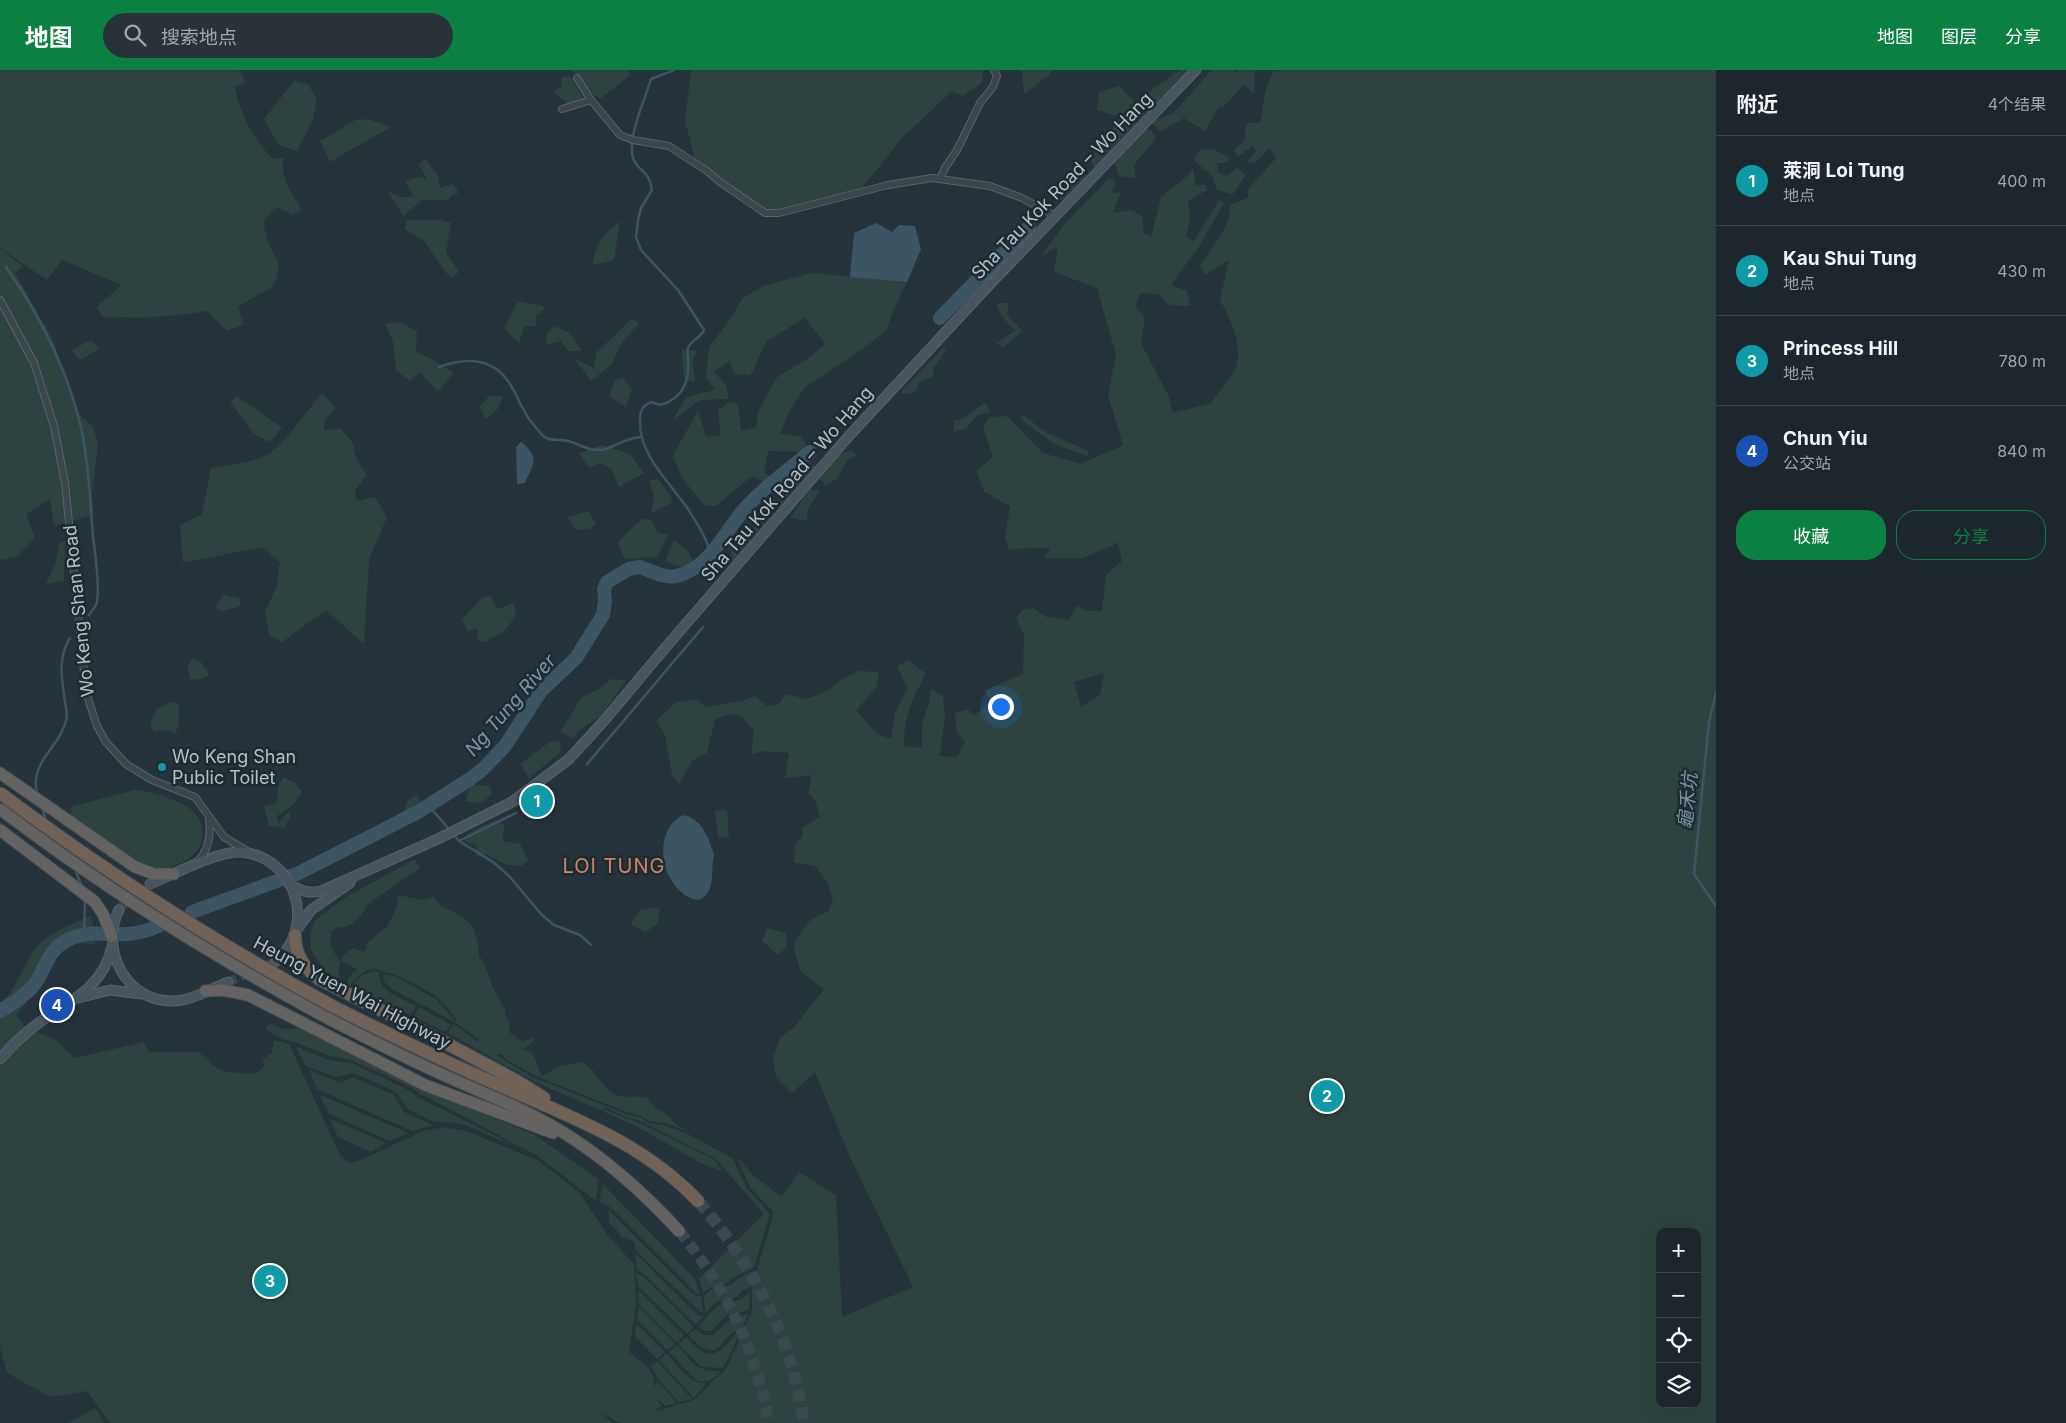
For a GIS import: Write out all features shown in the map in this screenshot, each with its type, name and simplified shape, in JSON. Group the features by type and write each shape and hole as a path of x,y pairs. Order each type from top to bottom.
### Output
{"highway":[{"path":"0,773 84,833 142,870 154,874 174,874"},
{"name":"Heung Yuen Wai Highway","path":"0,793 65,841 150,899 332,1013 434,1071 528,1113 583,1145 635,1188 679,1231"},
{"name":"Heung Yuen Wai Highway","path":"0,809 139,907 219,957 332,1013 610,1134 648,1157 681,1183 698,1201"},
{"path":"0,830 88,894 110,921 112,948"},
{"path":"296,933 296,950 300,960 306,969 319,979 517,1081 566,1114"},
{"path":"205,991 222,990 248,995 431,1088 583,1145"}],"main road":[{"name":"Sha Tau Kok Road – Wo Hang","path":"289,884 303,892 321,891 447,835 520,796 581,747 848,437 1054,216 1196,70"},
{"path":"150,884 230,853 255,855 279,869 289,884 298,914 296,933"},
{"name":"Sha Tau Kok Road – Wo Hang","path":"275,962 284,953 306,916 317,905 369,870"},
{"path":"110,921 119,910"},
{"path":"112,948 128,981 145,995"},
{"path":"0,1059 28,1031 76,999 99,978 106,966 112,948"},
{"path":"76,999 110,990 172,1001 185,999 228,982"}],"street":[{"path":"940,179 944,168 957,150 980,103 993,87 997,76 994,70"},
{"path":"577,78 590,100 620,134 633,140 669,146 680,151 765,213 779,213 888,185 932,178 990,186 1022,198 1054,216"},
{"path":"562,110 590,100"},
{"name":"Wo Keng Shan Road","path":"0,300 22,337 38,375 58,444 65,483 86,692 93,718 106,742 126,764 152,780 195,797 224,837 255,855"},
{"path":"190,868 202,857 210,840 208,813"}],"green space":[{"path":"0,70 239,70 246,82 235,87 244,117 266,152 273,159 283,158 285,179 302,210 293,215 278,207 263,221 267,240 279,264 276,280 270,288 238,307 244,324 227,331 207,311 155,317 103,317 96,307 122,285 62,260 47,280 0,248"},
{"path":"570,70 629,70 629,76 600,99 593,94 582,77"},
{"path":"691,70 983,70 982,83 963,96 952,91 902,138 858,193 765,213 696,163 685,121"},
{"path":"1022,70 1052,70 1048,76 1024,94"},
{"path":"1179,70 1194,70 1121,141 1096,170 1087,155 1108,149 1109,135 1120,117 1097,110 1099,92 1119,86 1138,105 1153,89"},
{"path":"1212,70 1235,70 1236,74 1238,70 1255,70 1254,94 1244,85 1223,107 1219,107 1205,131 1184,118 1161,131 1150,122 1173,113"},
{"path":"1716,70 1716,1423 620,1423 602,1413 612,1423 110,1423 87,1391 51,1397 7,1373 0,1347 0,1003 12,990 29,959 44,940 56,932 90,916 94,927 95,944 75,943 51,958 47,974 16,1016 28,1030 53,1038 75,1058 144,1042 149,1052 199,1052 214,1066 224,1072 255,1074 265,1066 262,1060 272,1053 274,1040 289,1044 340,1155 350,1163 361,1160 423,1131 443,1127 466,1131 537,1160 579,1192 609,1237 634,1264 636,1305 629,1352 644,1364 653,1375 655,1388 657,1381 677,1403 666,1406 656,1398 662,1407 656,1408 657,1411 694,1400 710,1383 723,1373 752,1311 752,1287 773,1212 750,1187 736,1156 754,1176 782,1197 799,1172 836,1195 842,1317 913,1287 850,1157 815,1072 792,1093 776,1077 773,1057 780,1038 794,1027 824,989 801,972 793,946 811,921 821,914 828,912 833,899 827,882 815,866 794,862 795,846 803,835 802,828 820,816 815,800 808,793 812,775 785,778 789,753 763,751 751,754 754,731 745,720 733,714 715,720 707,753 693,760 679,784 672,775 665,735 656,721 676,702 696,699 705,707 741,701 755,696 767,706 779,704 786,694 807,699 827,691 840,680 858,671 879,672 876,688 856,710 876,733 891,739 895,714 907,688 897,666 909,660 926,674 917,691 907,718 904,746 922,748 922,724 931,689 943,696 945,716 940,756 957,757 965,742 957,732 955,713 968,709 974,716 990,702 985,690 1023,674 1024,635 1016,618 1023,610 1033,608 1046,617 1068,620 1077,606 1088,611 1102,611 1106,575 1122,561 1118,543 1083,558 1044,558 1051,548 1009,549 1005,538 1010,507 984,491 976,471 993,457 983,428 989,417 1007,416 1043,453 1081,464 1123,445 1108,395 1116,355 1097,288 1054,272 1058,246 1041,256 1064,225 1108,179 1112,179 1116,183 1111,193 1121,192 1113,213 1132,210 1143,217 1143,233 1151,237 1161,197 1185,178 1193,169 1196,185 1206,185 1207,190 1188,201 1190,216 1186,237 1194,241 1219,200 1224,203 1198,248 1171,285 1187,291 1190,306 1169,305 1158,294 1141,293 1135,306 1145,318 1141,343 1169,397 1173,413 1211,403 1236,368 1238,348 1231,323 1220,300 1229,260 1205,275 1200,265 1224,229 1230,205 1248,198 1248,189 1277,157 1274,156 1270,148 1254,164 1246,162 1256,152 1253,146 1237,157 1234,150 1245,140 1245,129 1248,123 1260,123 1265,93 1273,71","holes":["1104,673 1100,695 1081,707 1074,682"]},
{"path":"570,76 583,99 568,104 554,92 561,87 562,77"},
{"path":"294,81 308,84 317,100 312,122 297,151 278,145 264,119"},
{"path":"357,119 371,120 391,127 330,162 320,141"},
{"path":"1144,129 1151,130 1156,138 1134,165 1136,178 1119,176 1114,162"},
{"path":"1213,149 1230,158 1225,163 1217,163 1218,173 1227,176 1237,168 1246,175 1233,194 1217,190 1212,176 1194,160 1200,150"},
{"path":"425,158 438,176 440,188 453,184 459,193 452,195 448,200 422,200 403,216 388,192 401,197 414,197 405,181 420,177 428,181 419,165"},
{"path":"1082,172 1089,176 1084,183 1079,183 1076,188 1069,191 1071,197 1068,200 1054,200 1070,179"},
{"path":"407,220 441,220 451,223 446,252 459,272 452,278 446,273 424,241 405,229"},
{"path":"620,221 614,260 593,265 596,250 601,240"},
{"path":"1030,224 1035,227 1031,237 988,281 972,288 968,284 981,280 1012,248 1015,238"},
{"path":"0,249 23,266 15,273 53,340 77,412 93,427 98,444 92,495 94,515 54,526 50,499 26,514 35,538 16,557 0,560"},
{"path":"812,273 907,282 892,313 887,330 861,350 805,387 789,412 780,434 802,437 810,452 768,451 764,472 772,478 770,485 752,500 763,482 752,476 716,506 704,505 682,478 673,456 698,410 706,437 721,435 718,411 729,402 738,404 741,431 756,427 758,412 776,378 807,359 826,344 804,318 766,342 751,375 734,374 730,361 714,372 726,385 729,399 700,400 673,420 686,397 715,390 706,377 709,347 743,298 763,286"},
{"path":"518,301 546,307 535,317 537,326 524,326 519,343 504,328"},
{"path":"997,303 1009,303 1007,314 1022,331 1004,347 996,344 1016,330 999,311"},
{"path":"632,318 639,323 621,344 611,365 591,381 575,359 594,368 597,352"},
{"path":"402,322 417,332 416,352 430,358 453,373 438,392 420,372 410,381 396,370 393,342 385,324"},
{"path":"554,326 570,333 582,351 568,351 561,341 547,344 547,334"},
{"path":"91,340 99,349 80,360 72,350"},
{"path":"943,348 947,348 934,368 932,377 920,382 914,393 902,394 902,391"},
{"path":"682,350 698,351 692,361 695,382 684,379"},
{"path":"622,377 632,389 626,407 609,396 614,381"},
{"path":"322,393 335,408 325,420 324,431 340,428 353,443 356,458 367,475 355,490 357,501 375,497 387,517 369,560 364,644 326,610 282,642 269,635 265,612 277,585 280,563 263,547 183,563 180,525 202,514 211,468 258,459 271,452 291,432"},
{"path":"237,396 282,428 270,442 254,434 230,402"},
{"path":"489,396 503,396 497,410 486,419 479,407"},
{"path":"984,403 990,412 978,415 965,429 954,432 954,421 962,419"},
{"path":"1023,415 1047,433 1089,451 1088,456 1054,444 1020,419"},
{"path":"602,445 630,454 644,473 619,487 612,470 601,463 589,468 579,453"},
{"path":"852,450 856,456 848,459 837,479 826,485 818,478 840,454"},
{"path":"813,464 822,471 787,505 777,508 786,494"},
{"path":"658,479 671,496 672,503 651,513 654,497 649,480"},
{"path":"809,489 820,491 808,508 807,521 791,518"},
{"path":"588,511 596,523 590,529 576,530 568,517"},
{"path":"766,517 776,518 733,568 731,552 735,545"},
{"path":"642,519 651,520 658,533 668,535 657,557 624,559 618,542"},
{"path":"674,540 688,551 693,562 681,567 665,562"},
{"path":"65,542 64,580 46,584 55,564 60,543"},
{"path":"224,594 239,597 241,606 221,612 216,606"},
{"path":"490,595 497,609 514,603 516,616 504,631 485,642 478,640 477,628 468,631 462,619 483,597"},
{"path":"193,658 201,662 209,674 203,679 190,680 187,667"},
{"path":"612,679 626,680 601,716 583,727 572,738 560,732 582,697 596,691"},
{"path":"174,702 179,705 179,725 175,734 166,730 155,732 151,728 154,713 160,707"},
{"path":"551,741 560,742 561,752 529,778 520,764"},
{"path":"283,777 295,783 302,792 293,805 277,816 278,824 288,812 291,814 285,828 269,826 264,806 277,803 278,787"},
{"path":"470,785 490,786 492,794 480,804 466,801"},
{"path":"135,790 169,798 193,811 202,828 202,838 199,848 192,855 173,866 162,868 147,866 101,838 70,816 72,812 70,807"},
{"path":"417,794 422,808 419,821 404,811 408,800"},
{"path":"727,810 729,837 718,838 715,811"},
{"path":"496,820 505,825 502,841 520,844 528,860 521,866 507,865 486,854 476,857 477,846 465,841 468,833"},
{"path":"415,859 420,868 368,904 353,923 346,927 338,927 332,931 330,945 340,962 338,981 324,970 311,950 310,935 314,921 346,897"},
{"path":"403,896 422,900 433,897 440,905 464,918 473,926 478,943 479,957 485,965 493,988 505,1009 505,1016 509,1022 509,1032 523,1042 534,1037 531,1044 520,1049 532,1052 542,1076 558,1067 582,1062 592,1070 608,1090 617,1095 646,1097 656,1108 670,1117 675,1124 688,1131 665,1123 649,1121 641,1116 536,1076 507,1060 501,1054 496,1055 530,1076 623,1113 642,1118 648,1123 663,1125 686,1133 732,1158 747,1188 770,1214 754,1268 734,1277 727,1283 710,1288 703,1293 699,1279 764,1214 715,1158 636,1119 625,1117 605,1107 603,1111 535,1082 448,1033 454,1024 478,1042 477,1038 455,1022 456,1019 438,998 407,980 388,972 370,969 357,978 349,987 347,986 348,978 357,969 341,961 343,955 353,948 364,952 367,943 387,927 398,904 397,897"},
{"path":"660,907 657,925 645,932 631,924 640,910"},
{"path":"767,928 786,933 787,946 778,955 762,941"},
{"path":"374,971 379,972 382,985 386,990 416,1006 411,1015 351,987 363,975"},
{"path":"382,974 394,976 436,999 454,1020 390,988 385,983"},
{"path":"419,1007 451,1025 446,1032 414,1017"},
{"path":"272,1024 283,1029 300,1028 430,1092 533,1134 599,1179 596,1201 536,1155 406,1085 351,1060 327,1055 295,1042 282,1039 267,1030 266,1025"},
{"path":"295,1046 328,1060 352,1063 526,1151 468,1126 451,1122 434,1122 408,1109 396,1092 354,1073 336,1077 306,1066"},
{"path":"309,1070 341,1083 352,1077 394,1095 404,1112 433,1125 412,1131 317,1089"},
{"path":"320,1095 408,1133 390,1141 329,1114"},
{"path":"605,1109 635,1121 714,1159 723,1172 701,1163 638,1127 604,1112"},
{"path":"330,1119 386,1143 371,1152 338,1137"},
{"path":"603,1184 695,1279 700,1294 697,1294 609,1206 599,1202"},
{"path":"609,1210 693,1294 701,1297 703,1314 646,1261 635,1249 634,1242 621,1237 619,1232 609,1223"},
{"path":"635,1253 698,1315 703,1316 696,1325 644,1274 637,1270"},
{"path":"755,1270 749,1288 743,1290 737,1297 718,1301 705,1313 704,1296 711,1290 731,1285 737,1279"},
{"path":"636,1273 644,1277 694,1327 687,1334 638,1286"},
{"path":"638,1290 684,1335 677,1343 639,1304"},
{"path":"750,1292 749,1310 728,1315 712,1330 708,1331 698,1327 719,1305 742,1299"},
{"path":"639,1306 675,1344 667,1350 637,1320"},
{"path":"749,1313 742,1329 734,1332 714,1350 708,1350 699,1345 688,1335 695,1329 704,1335 713,1335 731,1319"},
{"path":"636,1323 665,1352 657,1359 635,1336"},
{"path":"741,1331 723,1368 701,1367 678,1344 686,1337 702,1352 712,1354 718,1352"},
{"path":"677,1345 700,1368 721,1371 710,1380 696,1380 669,1352"},
{"path":"667,1353 690,1378 701,1383 707,1383 694,1398 659,1360"},
{"path":"657,1361 692,1399 679,1402 659,1380 651,1366"},
{"path":"95,1408 104,1423 69,1423"}],"water":[{"path":"876,223 892,232 899,225 915,226 921,249 907,282 850,277 854,233"},
{"path":"521,442 531,452 534,461 525,483 517,484 516,447"},
{"path":"685,815 701,826 714,855 712,880 709,890 701,899 696,900 684,894 674,884 665,867 663,849 667,832 671,824"}],"waterway":[{"path":"674,70 651,79 634,129 632,140 633,158 637,166 646,174 652,190 641,208 636,237 641,250 678,290 704,330 688,348 687,378 683,389 666,403 652,402 646,404 641,411 640,420 644,445 656,468 688,509 699,527 708,546 707,558"},
{"name":"Ng Tung River","path":"940,318 1029,227"},
{"path":"6,267 31,305 52,346 70,388 82,432 88,471 98,582 96,605 89,615"},
{"path":"439,367 467,361 494,367 508,381 529,419 546,438 569,441 591,449 601,450 637,437 642,437"},
{"name":"Ng Tung River","path":"192,912 299,873 418,812 470,779 483,769 505,746 541,691 576,658 603,615 604,589 607,582 629,569 640,567 673,577 690,571 701,564 751,502 772,482 810,452"},
{"path":"587,764 703,627"},
{"path":"37,793 37,772 46,755 58,739 67,719 62,661 70,638"},
{"name":"龜禾坑","path":"1716,693 1709,722 1694,874 1716,906"},
{"path":"41,806 47,822"},
{"path":"429,806 459,841 493,862 509,876 542,915 554,925 580,935 591,945"},
{"path":"459,841 516,813"},
{"path":"75,869 82,887"},
{"path":"84,933 85,900"},
{"name":"Ng Tung River","path":"0,1011 18,1000 30,989 38,980 54,951 64,942 81,935 96,933 132,934 161,925"}],"tunnel":[{"path":"119,910 131,895 142,888"},
{"path":"228,982 275,962"},
{"path":"698,1201 736,1251 768,1304 790,1361 804,1423"},
{"path":"679,1231 711,1274 737,1321 756,1370 769,1423"}],"place":[{"name":"Wo Keng Shan Public Toilet","path":"162,767"},
{"name":"萊洞 Loi Tung","path":"537,801"},
{"name":"Chun Yiu","path":"57,1005"},
{"name":"Kau Shui Tung","path":"1327,1096"},
{"name":"Princess Hill","path":"270,1281"}],"district":[{"name":"LOI TUNG","path":"614,866"}]}
